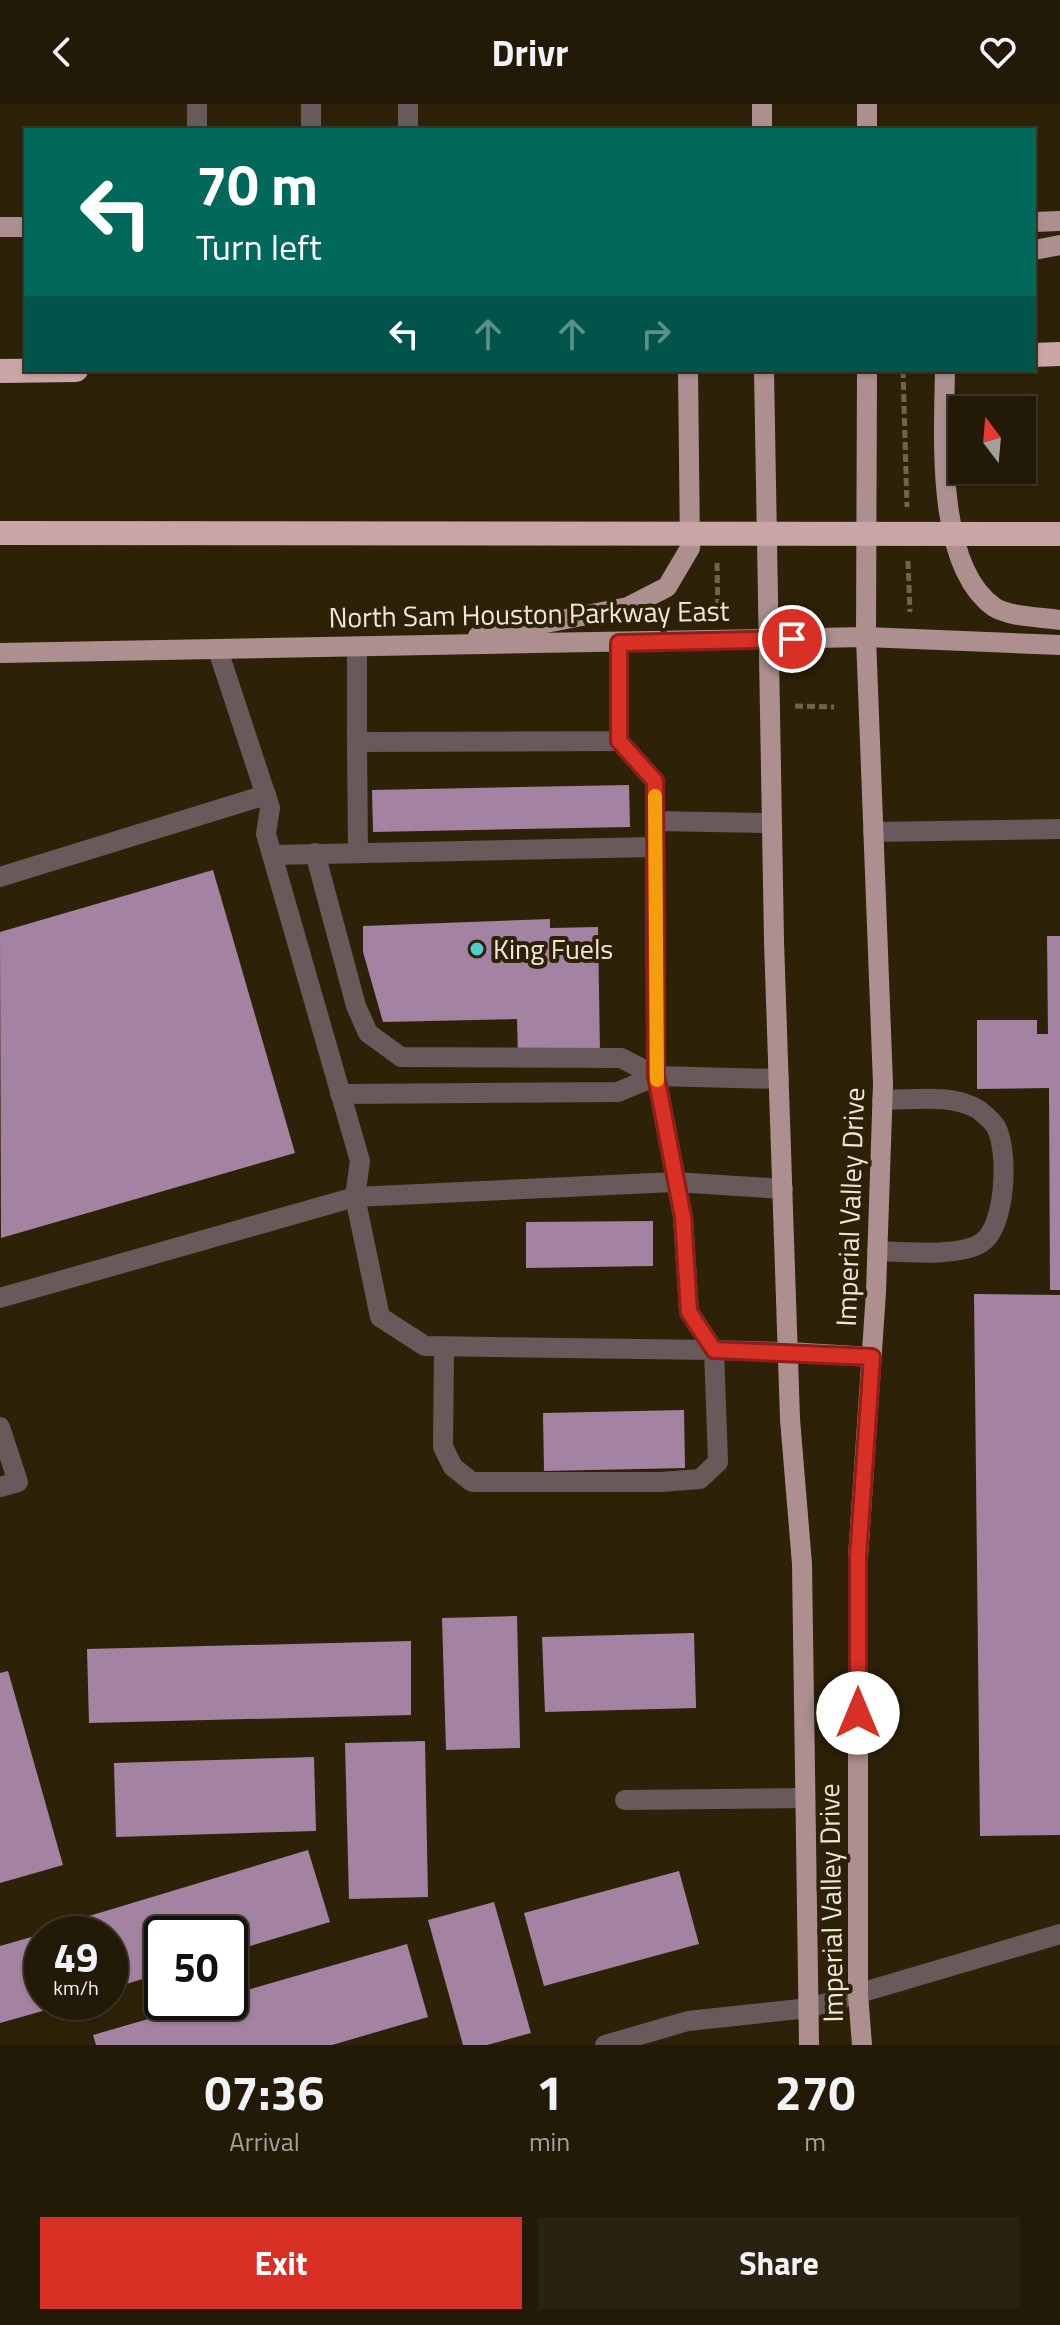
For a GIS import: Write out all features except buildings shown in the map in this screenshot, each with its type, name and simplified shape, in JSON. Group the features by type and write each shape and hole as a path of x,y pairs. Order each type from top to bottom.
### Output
{"highway":[{"path":"1036,355 1060,354"},
{"path":"0,371 24,371"},
{"path":"0,533 1060,534"},
{"path":"0,540 44,533"}],"main road":[{"path":"762,104 762,128"},
{"path":"867,104 867,128"},
{"path":"1036,222 1060,221"},
{"path":"0,227 24,227"},
{"path":"1036,250 1060,245"},
{"path":"424,647 628,607 667,587 690,548 688,372"},
{"name":"Imperial Valley Drive","path":"764,372 767,639 779,1079 788,1352 802,1564 803,1798 809,2045"},
{"name":"Imperial Valley Drive","path":"862,2045 858,1994 858,1557 872,1357 882,1100 866,637 867,372"},
{"path":"945,372 943,483 967,579 996,609 1060,620"},
{"name":"North Sam Houston Parkway East","path":"0,653 866,637 1060,645"},
{"path":"788,1352 872,1357"}],"lane":[{"path":"197,104 197,128"},
{"path":"311,104 311,128"},
{"path":"408,104 408,128"},
{"path":"444,1347 443,1447 453,1467 472,1482 524,1484 700,1479 718,1462 714,1350 689,1312 683,1217 656,1076 655,781 619,741 619,643"},
{"path":"357,648 358,853"},
{"path":"218,650 270,808 266,834 360,1161 355,1197 380,1317 425,1346 788,1352"},
{"path":"357,742 619,741"},
{"path":"0,877 266,795"},
{"path":"655,821 771,823"},
{"path":"873,832 1060,829"},
{"path":"272,855 655,847"},
{"path":"315,853 356,1006 368,1033 401,1057 621,1058 656,1076"},
{"path":"340,1094 618,1092 656,1076 779,1079"},
{"path":"877,1251 944,1251 980,1245 992,1233 1001,1210 1002,1147 996,1126 978,1109 946,1099 882,1100"},
{"path":"0,1298 355,1197 675,1182 783,1189"},
{"path":"0,1427 18,1482 0,1487"},
{"path":"625,1800 803,1798"},
{"path":"605,2045 688,2021 809,2008 1060,1934"}],"path":[{"path":"903,372 907,521"},
{"path":"908,551 910,612"},
{"path":"791,705 834,707"}],"slow traffic":[{"path":"655,796 657,1080"}],"place":[{"name":"King Fuels","path":"477,949"}],"route":[{"path":"792,639 619,643 619,741 655,781 656,1076 683,1217 689,1312 714,1350 872,1357 858,1557 858,1713"}]}
